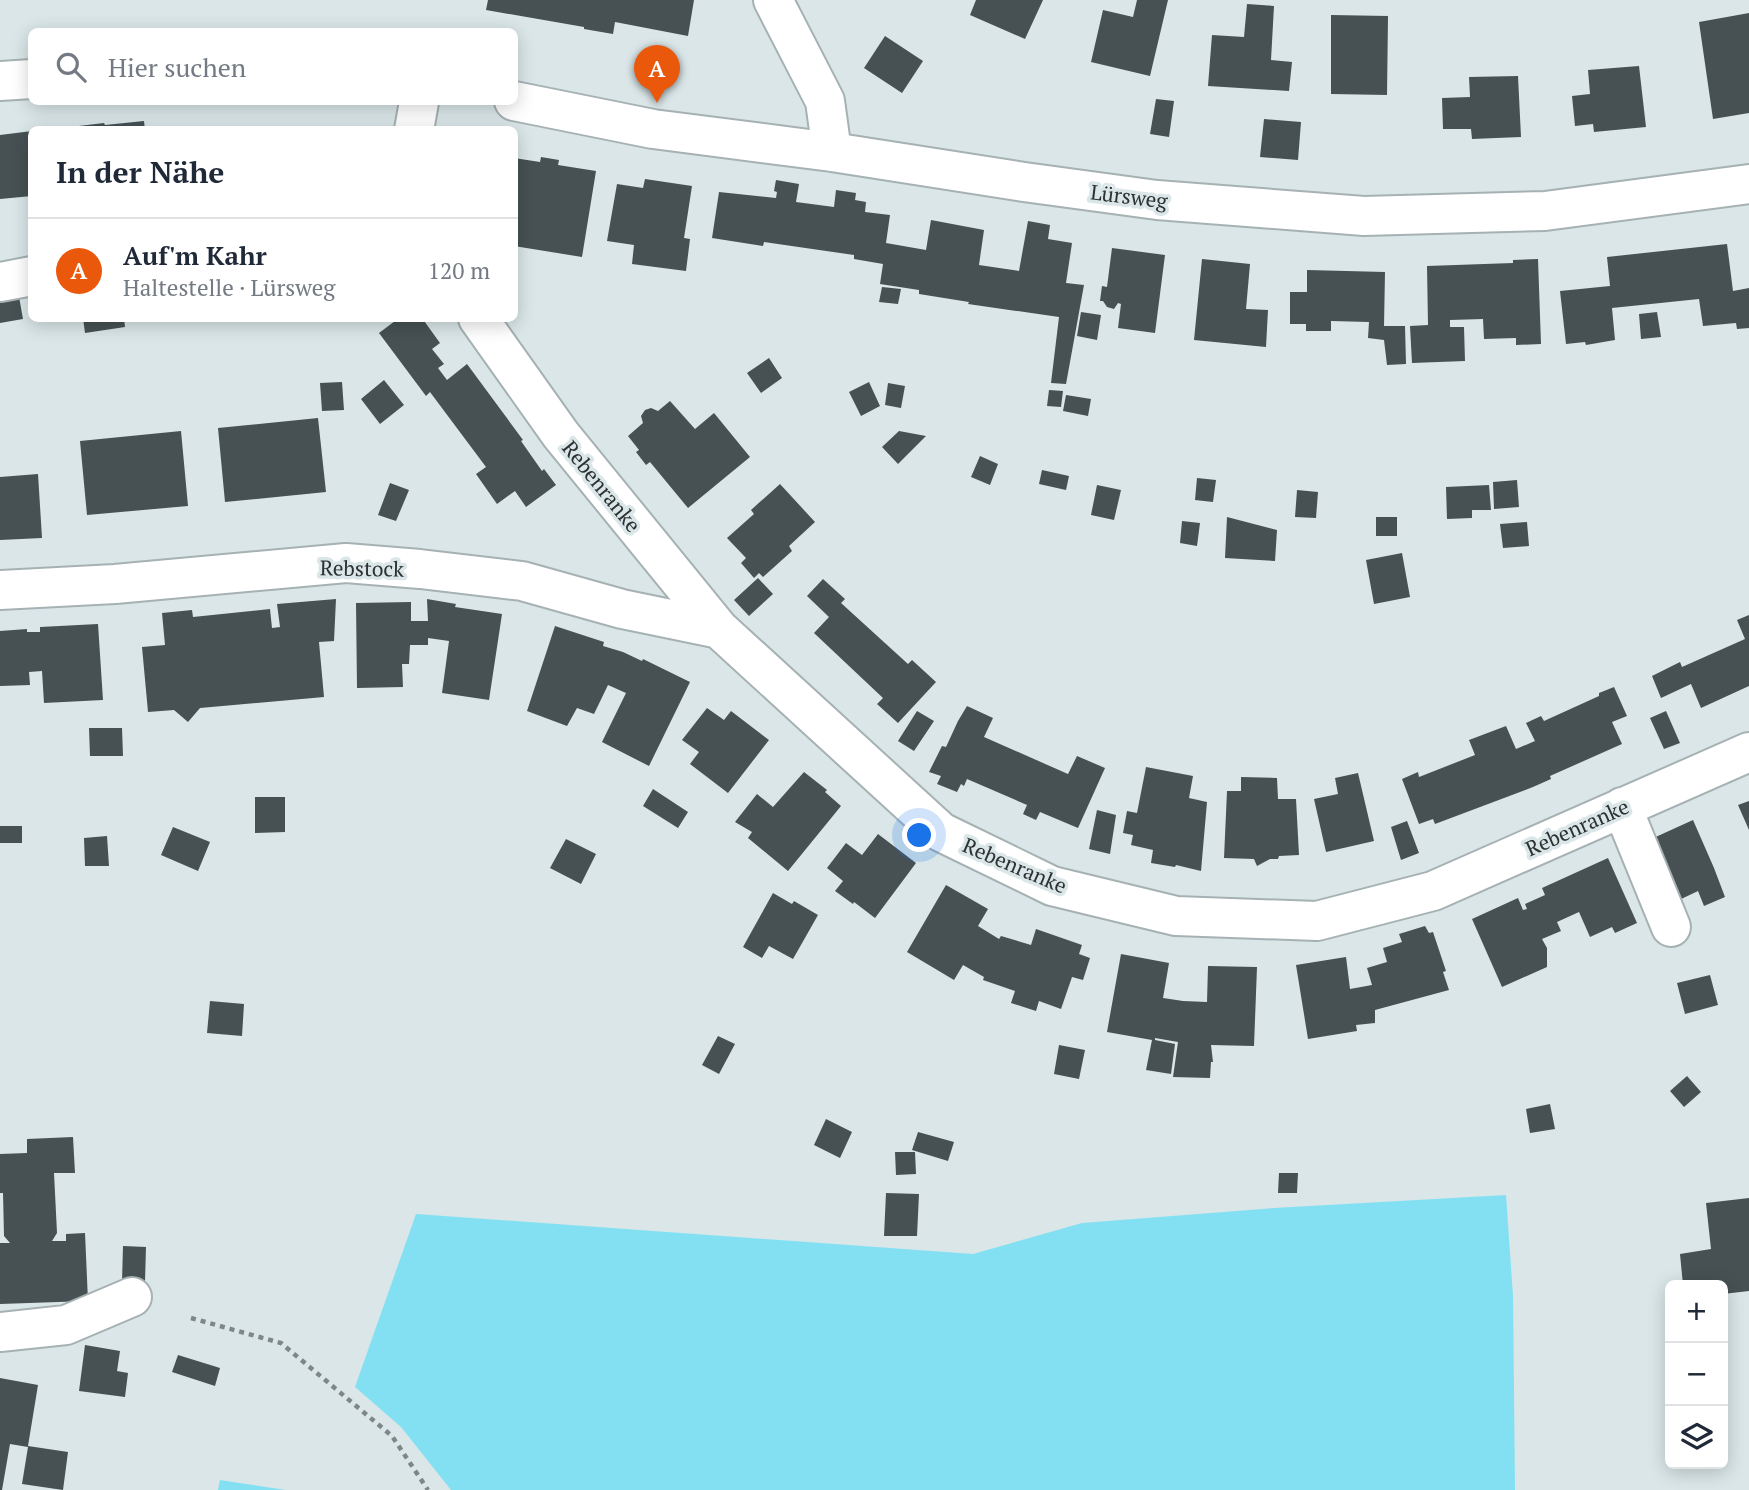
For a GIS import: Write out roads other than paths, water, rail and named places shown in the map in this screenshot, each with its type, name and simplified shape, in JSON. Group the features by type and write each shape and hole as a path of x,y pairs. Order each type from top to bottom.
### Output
{"street":[{"path":"773,0 825,101 832,152"},
{"path":"0,81 28,79"},
{"name":"Lürsweg","path":"518,102 653,129 832,152 1157,200 1364,216 1545,211 1749,184"},
{"path":"415,126 418,105"},
{"path":"0,282 28,277"},
{"name":"Rebenranke","path":"481,322 561,435 719,629 941,832 1052,886 1176,916 1317,921 1433,891 1749,752"},
{"name":"Rebstock","path":"0,590 116,584 346,564 420,569 522,581 622,609 719,629"},
{"path":"1622,807 1671,927"},
{"path":"0,1332 66,1325 132,1297"}],"place":[{"name":"Auf'm Kahr","path":"657,103"}]}
